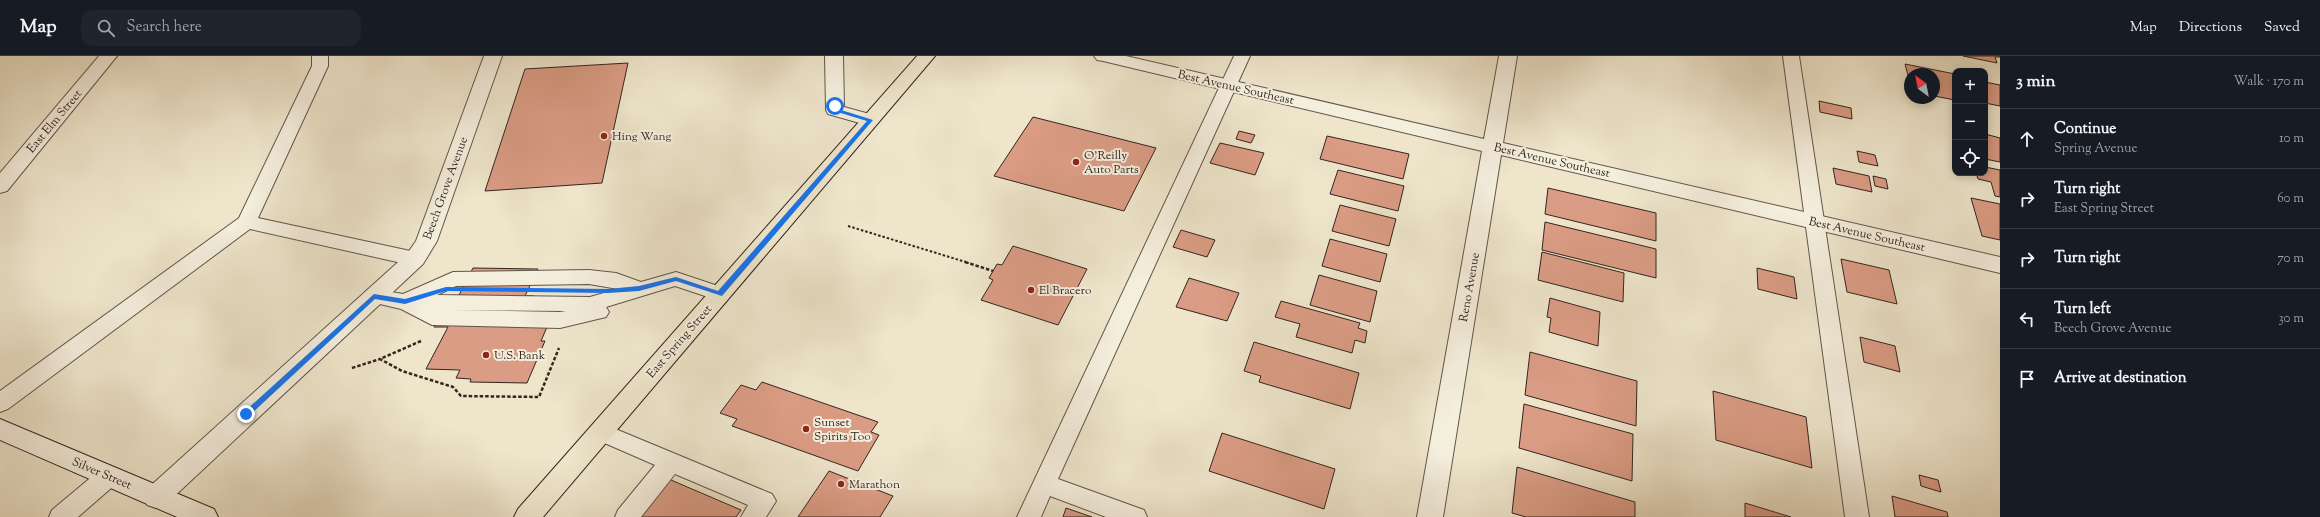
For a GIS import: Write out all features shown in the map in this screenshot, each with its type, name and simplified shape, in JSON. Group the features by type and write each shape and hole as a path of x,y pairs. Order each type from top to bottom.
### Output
{"main road":[{"name":"East Spring Street","path":"534,515 601,432 926,56"}],"street":[{"name":"East Elm Street","path":"0,186 108,56"},
{"name":"Beech Grove Avenue","path":"156,497 414,259 426,241 493,56"},
{"path":"834,56 836,110 870,120"},
{"name":"Best Avenue Southeast","path":"1103,56 2000,265"},
{"name":"Reno Avenue","path":"1430,517 1508,56"},
{"name":"Silver Street","path":"0,428 205,517"}],"lane":[{"path":"0,404 247,222 320,66 320,56"},
{"path":"1029,517 1242,56"},
{"path":"1791,56 1813,221 1857,517"},
{"path":"247,222 414,259"},
{"path":"405,302 446,289 608,291 639,289 676,279 720,294"},
{"path":"374,296 405,302 432,317 560,320 598,313 625,305 639,289"},
{"path":"601,432 672,461 702,484 764,501 753,517"},
{"path":"627,517 672,461"},
{"path":"61,517 110,476"},
{"path":"1044,484 1135,517"}],"path":[{"path":"848,226 993,271"},
{"path":"352,368 380,359 426,339"},
{"path":"380,359 402,371 453,386 461,396 539,397 561,344"}],"building":[{"path":"1963,56 2000,57 1995,57 1997,63"},
{"path":"628,63 602,183 485,191 525,69"},
{"path":"1905,64 1925,68 1906,68"},
{"path":"1940,71 1952,73 1952,99 1940,97"},
{"path":"1988,83 2000,85 2000,106 1988,104"},
{"path":"1819,101 1851,108 1852,119 1820,112"},
{"name":"O'Reilly Auto Parts","path":"1033,117 1156,148 1124,211 994,176"},
{"path":"1239,131 1255,135 1251,143 1236,139"},
{"path":"1988,135 2000,138 2000,162 1988,160"},
{"path":"1327,136 1409,154 1403,179 1320,159"},
{"path":"1220,143 1264,153 1255,175 1210,163"},
{"path":"1857,151 1875,155 1878,166 1859,162"},
{"path":"1833,168 1869,176 1872,192 1836,184"},
{"path":"1988,168 2000,170 2000,197 1995,196 1991,182 1978,179 1977,176 1988,176"},
{"path":"1338,170 1404,186 1398,211 1330,194"},
{"path":"1873,176 1886,179 1888,189 1875,186"},
{"path":"1548,188 1656,213 1656,241 1545,214"},
{"path":"1971,198 2000,204 2000,240 1982,236"},
{"path":"1340,205 1396,219 1389,246 1332,231"},
{"path":"1545,222 1656,249 1656,278 1542,250"},
{"path":"1181,230 1215,240 1207,257 1173,247"},
{"path":"1330,239 1387,254 1380,282 1322,266"},
{"name":"El Bracero","path":"1013,246 1087,269 1058,325 981,300 993,280 989,278 997,264 1002,265"},
{"path":"1542,252 1624,273 1623,302 1538,280"},
{"path":"1841,259 1889,270 1897,304 1847,292"},
{"path":"473,268 538,269 525,296 534,296 520,326 444,324"},
{"path":"1757,268 1794,277 1797,299 1758,289"},
{"path":"1319,275 1377,291 1370,322 1310,305"},
{"path":"1189,278 1239,293 1227,321 1176,307"},
{"path":"1550,298 1600,312 1598,346 1549,332 1551,318 1547,317"},
{"path":"1281,301 1360,323 1358,328 1367,331 1365,343 1355,340 1352,353 1296,337 1300,324 1275,317"},
{"name":"U.S. Bank","path":"435,324 547,327 541,341 545,341 527,383 470,382 471,379 456,378 460,370 426,369 448,327 434,327"},
{"path":"1860,337 1895,346 1900,372 1864,362"},
{"path":"1254,342 1359,373 1350,409 1259,382 1261,376 1244,371"},
{"path":"1530,352 1637,381 1636,426 1525,395"},
{"name":"Sunset Spirits Too","path":"762,382 878,422 871,432 879,435 858,471 732,426 737,419 720,413 741,385 756,390"},
{"path":"1713,391 1806,417 1812,468 1716,440"},
{"path":"1524,404 1633,434 1632,481 1519,448"},
{"path":"1222,433 1335,469 1324,509 1209,471"},
{"path":"1517,467 1635,502 1635,517 1526,517 1512,513"},
{"name":"Marathon","path":"829,471 893,496 880,517 798,517"},
{"path":"1919,475 1938,480 1941,492 1921,486"},
{"path":"664,477 741,510 736,517 641,517 635,514"},
{"path":"1892,496 1947,512 1948,517 1895,517"},
{"path":"1745,503 1791,517 1745,517"},
{"path":"1066,508 1092,517 1063,517"}],"place":[{"name":"Hing Wang","path":"604,136"},
{"name":"O'Reilly Auto Parts","path":"1076,162"},
{"name":"El Bracero","path":"1031,290"},
{"name":"U.S. Bank","path":"486,355"},
{"name":"Sunset Spirits Too","path":"806,429"},
{"name":"Marathon","path":"841,484"}],"route":[{"path":"246,414 374,296 405,302 446,289 608,291 639,289 676,279 720,294 870,120 836,110 835,106"}]}
